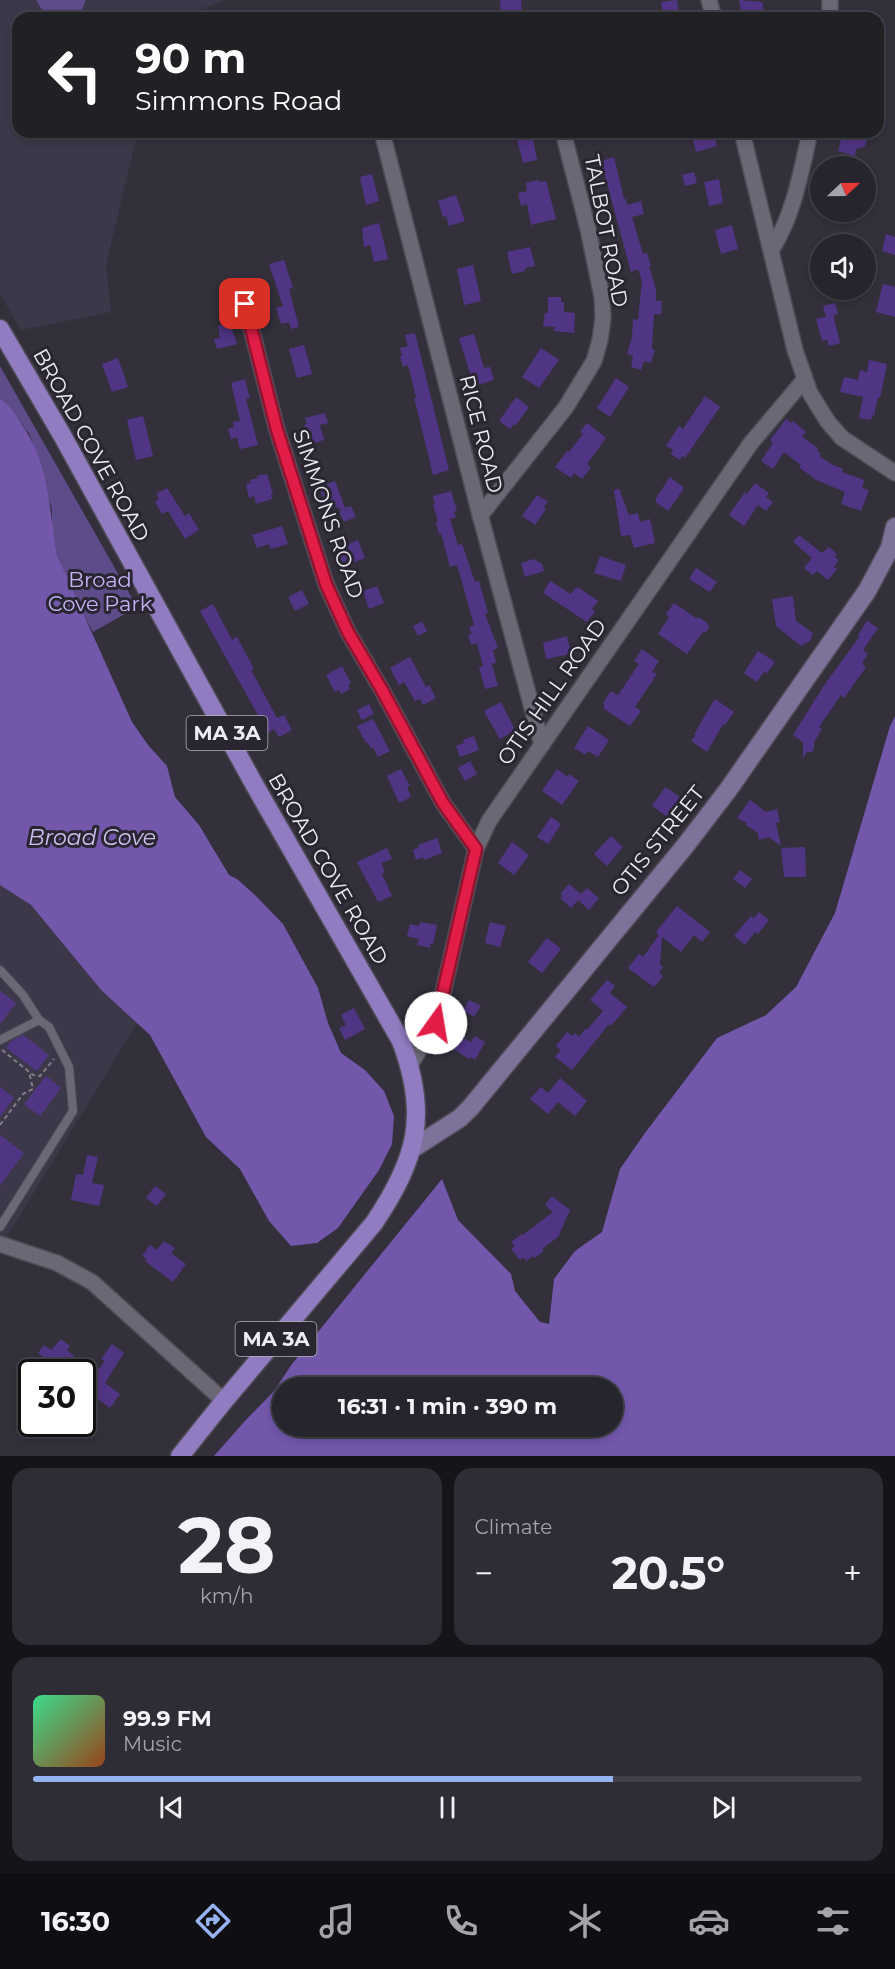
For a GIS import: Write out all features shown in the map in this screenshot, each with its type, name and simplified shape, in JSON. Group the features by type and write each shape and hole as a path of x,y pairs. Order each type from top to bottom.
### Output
{"main road":[{"name":"BROAD COVE ROAD","path":"0,329 63,435 254,784 401,1041 410,1065 416,1117 412,1149 395,1192 374,1223 224,1401"},
{"name":"MA 3A","path":"180,1456 224,1401"}],"street":[{"name":"RICE ROAD","path":"384,138 480,516 542,745"},
{"name":"TALBOT ROAD","path":"480,516 566,406 594,361 600,340 603,318 602,297 588,229 565,138"},
{"path":"744,138 804,380 819,410 842,438 895,473"},
{"path":"772,249 795,197 809,138"},
{"name":"SIMMONS ROAD","path":"245,304 277,430 326,584 348,632 443,803 476,849"},
{"name":"OTIS HILL ROAD","path":"410,1065 436,1023 476,849 489,821 751,443 804,380"},
{"name":"OTIS STREET","path":"412,1149 460,1118 471,1107 685,846 774,726 867,591 890,548 895,526"},
{"path":"0,1244 57,1263 92,1282 224,1401"}],"lane":[{"path":"0,970 23,995 39,1020 49,1027 69,1067 73,1111 0,1227"},
{"path":"0,1040 39,1020"}],"path":[{"path":"0,1048 29,1072 40,1076 60,1050"},
{"path":"0,1125 23,1094 33,1089 29,1072"}],"shaded area":[{"path":"0,0 225,0 194,12 12,12 12,138 137,138 106,264 111,312 21,330 0,294"},
{"path":"0,885 31,905 102,991 137,1023 5,1240 0,1238"}],"green space":[{"path":"36,0 86,0 81,12 43,12"},
{"name":"Broad Cove Park","path":"0,366 137,607 93,632 73,595 57,555 52,530 52,510 30,435 0,399"}],"water":[{"name":"Broad Cove","path":"0,399 17,417 38,455 47,487 57,555 132,722 167,766 175,797 199,825 229,875 255,895 283,924 318,988 328,1023 341,1053 365,1070 384,1091 394,1116 392,1144 379,1170 338,1228 317,1243 291,1246 269,1221 240,1169 206,1137 150,1035 102,991 31,905 0,885"},
{"path":"895,716 895,1456 214,1456 272,1393 272,1437 623,1437 623,1377 283,1377 442,1179 458,1220 511,1274 515,1291 540,1322 549,1324 554,1279 575,1251 602,1232 620,1169 645,1133 717,1038 766,1015 796,987 835,913 890,726"}],"building":[{"path":"500,0 521,0 522,12 501,12"},
{"path":"677,0 679,12 663,12 661,2"},
{"path":"739,0 762,2 764,12 741,12"},
{"path":"517,138 533,138 537,160 523,163"},
{"path":"692,138 715,138 717,146 696,152"},
{"path":"841,138 866,138 865,146 856,149 855,156 838,151"},
{"path":"614,157 627,205 641,201 644,214 632,217 643,254 647,253 651,266 649,267 656,289 656,301 662,301 661,314 654,314 652,349 655,350 651,363 644,361 641,370 631,367 633,356 627,354 632,337 633,319 638,320 642,281 638,269 631,272 601,161"},
{"path":"694,172 697,183 685,186 682,175"},
{"path":"372,174 379,201 366,205 360,177"},
{"path":"719,179 723,203 709,206 704,182"},
{"path":"539,180 539,182 546,181 556,219 531,225 527,204 521,206 518,193 527,191 526,183"},
{"path":"456,195 465,221 449,226 446,216 443,217 438,201"},
{"path":"379,223 388,259 374,262 370,245 364,247 362,228"},
{"path":"732,225 738,249 721,254 715,230"},
{"path":"886,234 895,237 895,255 882,251"},
{"path":"530,247 535,266 512,274 507,252"},
{"path":"284,260 293,288 289,289 299,327 291,329 289,322 281,324 276,308 283,306 269,264"},
{"path":"473,265 481,301 464,305 457,269"},
{"path":"883,284 895,287 895,317 876,312"},
{"path":"548,297 561,297 561,302 564,302 564,312 575,313 574,333 553,331 555,327 543,326 545,313 548,313"},
{"path":"835,303 838,314 833,315 840,343 829,346 827,340 822,341 816,319 826,317 823,306"},
{"path":"230,323 237,344 217,349 214,339 220,338 218,326"},
{"path":"415,333 449,470 433,475 408,365 403,367 400,356 402,356 400,348 408,346 405,335"},
{"path":"474,334 484,368 490,367 494,380 474,386 459,338"},
{"path":"304,345 312,374 297,378 289,349"},
{"path":"541,348 559,360 539,388 522,377"},
{"path":"118,358 128,387 112,392 102,364"},
{"path":"869,360 887,364 880,398 878,397 871,420 859,418 863,397 840,392 844,377 858,380 860,370 867,372"},
{"path":"616,378 629,387 610,417 597,408"},
{"path":"245,379 250,398 246,399 258,445 240,449 237,437 231,439 228,429 234,427 233,422 240,421 231,383"},
{"path":"705,396 720,407 685,458 682,456 680,460 671,454 673,450 666,446 679,426 683,429"},
{"path":"516,397 529,407 516,425 514,424 510,429 499,421"},
{"path":"325,413 328,423 320,425 324,440 310,444 304,425 307,424 305,418"},
{"path":"143,416 153,456 136,460 127,420"},
{"path":"786,419 791,423 793,421 806,432 802,437 818,448 821,454 819,456 843,469 842,472 864,480 862,488 869,490 861,511 841,504 845,492 816,480 784,452 773,469 761,461 773,443 770,440"},
{"path":"587,423 606,438 587,464 591,467 582,479 574,473 571,478 555,467 583,434 580,432"},
{"path":"267,474 273,494 271,494 272,499 256,504 254,496 249,498 246,484 258,478 257,476"},
{"path":"670,477 684,488 668,511 656,502 656,498"},
{"path":"335,481 345,508 351,506 356,517 344,522 339,511 342,510 328,502 325,503 319,487"},
{"path":"755,483 769,493 766,497 773,502 766,511 758,505 744,526 729,515 745,492 747,494"},
{"path":"167,488 185,516 189,513 199,530 185,539 168,511 162,514 155,502 159,499 156,494"},
{"path":"619,489 629,515 638,513 640,522 650,519 655,543 634,548 630,535 621,536 614,490"},
{"path":"451,491 457,511 454,512 456,517 450,519 458,545 462,544 475,582 479,581 488,613 485,614 498,648 493,650 496,663 490,664 492,664 498,686 485,689 479,667 483,666 477,643 471,645 468,635 472,634 469,627 474,625 463,586 457,565 450,567 441,533 439,534 433,505 435,504 433,496"},
{"path":"537,495 548,502 535,525 522,516"},
{"path":"282,526 288,544 271,549 269,544 257,548 252,535"},
{"path":"799,535 822,553 829,547 837,554 835,557 839,560 834,567 837,569 828,580 817,571 813,575 804,568 812,558 793,542"},
{"path":"358,540 365,558 344,566 337,549"},
{"path":"600,556 626,565 621,581 594,573"},
{"path":"534,559 542,564 544,571 525,577 521,563"},
{"path":"696,568 717,582 710,592 689,579"},
{"path":"550,581 571,594 575,588 579,588 598,601 592,609 595,611 587,622 543,593"},
{"path":"377,586 384,603 369,609 363,591"},
{"path":"302,590 309,604 295,611 288,597"},
{"path":"793,596 796,621 813,633 810,641 801,646 776,626 772,599"},
{"path":"674,603 708,624 709,628 702,633 687,654 658,634 669,617 666,614"},
{"path":"213,604 232,640 237,637 254,669 251,670 277,718 284,715 292,730 279,737 274,729 268,733 200,611"},
{"path":"867,621 878,628 863,650 868,654 862,663 866,667 844,698 841,695 819,727 822,729 814,742 814,749 812,752 807,752 803,758 803,742 793,735 825,684 860,636 858,635"},
{"path":"422,622 427,631 418,636 413,626"},
{"path":"567,636 571,654 546,659 543,643"},
{"path":"642,649 659,661 652,672 657,674 635,707 641,711 630,726 603,708 605,705 603,703 611,691 618,695 639,664 634,661"},
{"path":"758,651 775,662 757,682 744,673"},
{"path":"410,657 426,687 429,685 436,698 423,705 420,699 415,701 404,682 399,685 390,668"},
{"path":"342,666 351,683 348,685 350,689 341,694 339,690 335,692 326,675"},
{"path":"715,699 734,712 725,725 723,724 707,752 691,741"},
{"path":"501,702 515,730 500,739 484,711"},
{"path":"369,704 374,714 362,720 357,710"},
{"path":"373,719 390,751 378,757 373,747 371,748 366,743 357,726"},
{"path":"588,726 609,740 598,757 588,751 586,755 574,748"},
{"path":"474,736 479,750 460,757 456,746 464,743 463,740"},
{"path":"470,761 477,774 465,781 458,768"},
{"path":"401,769 410,786 407,787 411,797 399,803 387,776"},
{"path":"557,769 579,781 562,805 542,791"},
{"path":"665,787 683,799 671,819 652,806"},
{"path":"750,800 766,812 777,809 780,822 776,823 781,846 769,837 759,840 758,833 737,818"},
{"path":"551,817 561,824 548,844 537,837"},
{"path":"611,836 623,847 607,866 594,854"},
{"path":"437,838 442,853 424,860 423,857 416,860 413,850 419,848 418,845"},
{"path":"512,842 529,855 514,875 498,863"},
{"path":"805,847 806,877 784,877 781,848"},
{"path":"387,848 392,859 381,863 385,872 382,874 392,896 378,902 357,862"},
{"path":"740,870 752,879 745,888 733,879"},
{"path":"569,884 581,894 587,888 599,898 589,910 578,900 571,908 560,898 563,896 560,894"},
{"path":"677,906 710,932 702,942 694,935 681,952 662,937 660,964 663,967 659,973 663,976 654,987 628,968 639,954 643,957 659,935 656,932"},
{"path":"759,912 769,920 745,945 734,936 751,916 754,918"},
{"path":"420,922 437,925 430,948 417,945 419,939 407,936 410,924 419,926"},
{"path":"490,922 506,926 500,947 485,943"},
{"path":"547,938 561,949 542,973 528,962"},
{"path":"607,980 615,986 610,993 627,1007 611,1026 609,1024 572,1070 555,1057 561,1050 556,1046 567,1032 572,1036 575,1033 579,1037 603,1011 590,1000"},
{"path":"0,991 16,1003 0,1024"},
{"path":"469,1000 481,1006 474,1017 463,1011"},
{"path":"354,1008 365,1029 345,1040 339,1028 346,1025 341,1015"},
{"path":"23,1035 49,1055 37,1071 6,1048 11,1041"},
{"path":"460,1036 471,1042 475,1036 485,1042 475,1060 453,1049"},
{"path":"46,1076 61,1088 40,1116 24,1104"},
{"path":"560,1078 587,1101 575,1116 558,1102 548,1114 530,1099 541,1087 548,1093"},
{"path":"0,1087 14,1098 0,1117"},
{"path":"0,1135 24,1153 0,1186"},
{"path":"87,1155 98,1157 92,1183 104,1185 99,1206 71,1200 76,1174 83,1175"},
{"path":"155,1186 166,1194 157,1206 146,1198"},
{"path":"552,1196 570,1210 558,1237 542,1249 544,1251 535,1258 534,1256 526,1261 523,1257 520,1260 511,1249 515,1246 511,1242 553,1212 545,1205"},
{"path":"164,1241 175,1248 171,1253 186,1264 173,1282 145,1261 147,1259 142,1256 150,1245 157,1250"},
{"path":"61,1339 70,1346 67,1350 74,1356 72,1359 46,1359 38,1353 44,1345 51,1350"},
{"path":"112,1344 124,1353 105,1383 120,1394 110,1408 96,1398 96,1373 105,1361 101,1359"}],"route":[{"path":"245,304 277,430 326,584 361,657 382,690 443,803 476,849 436,1023"}]}
